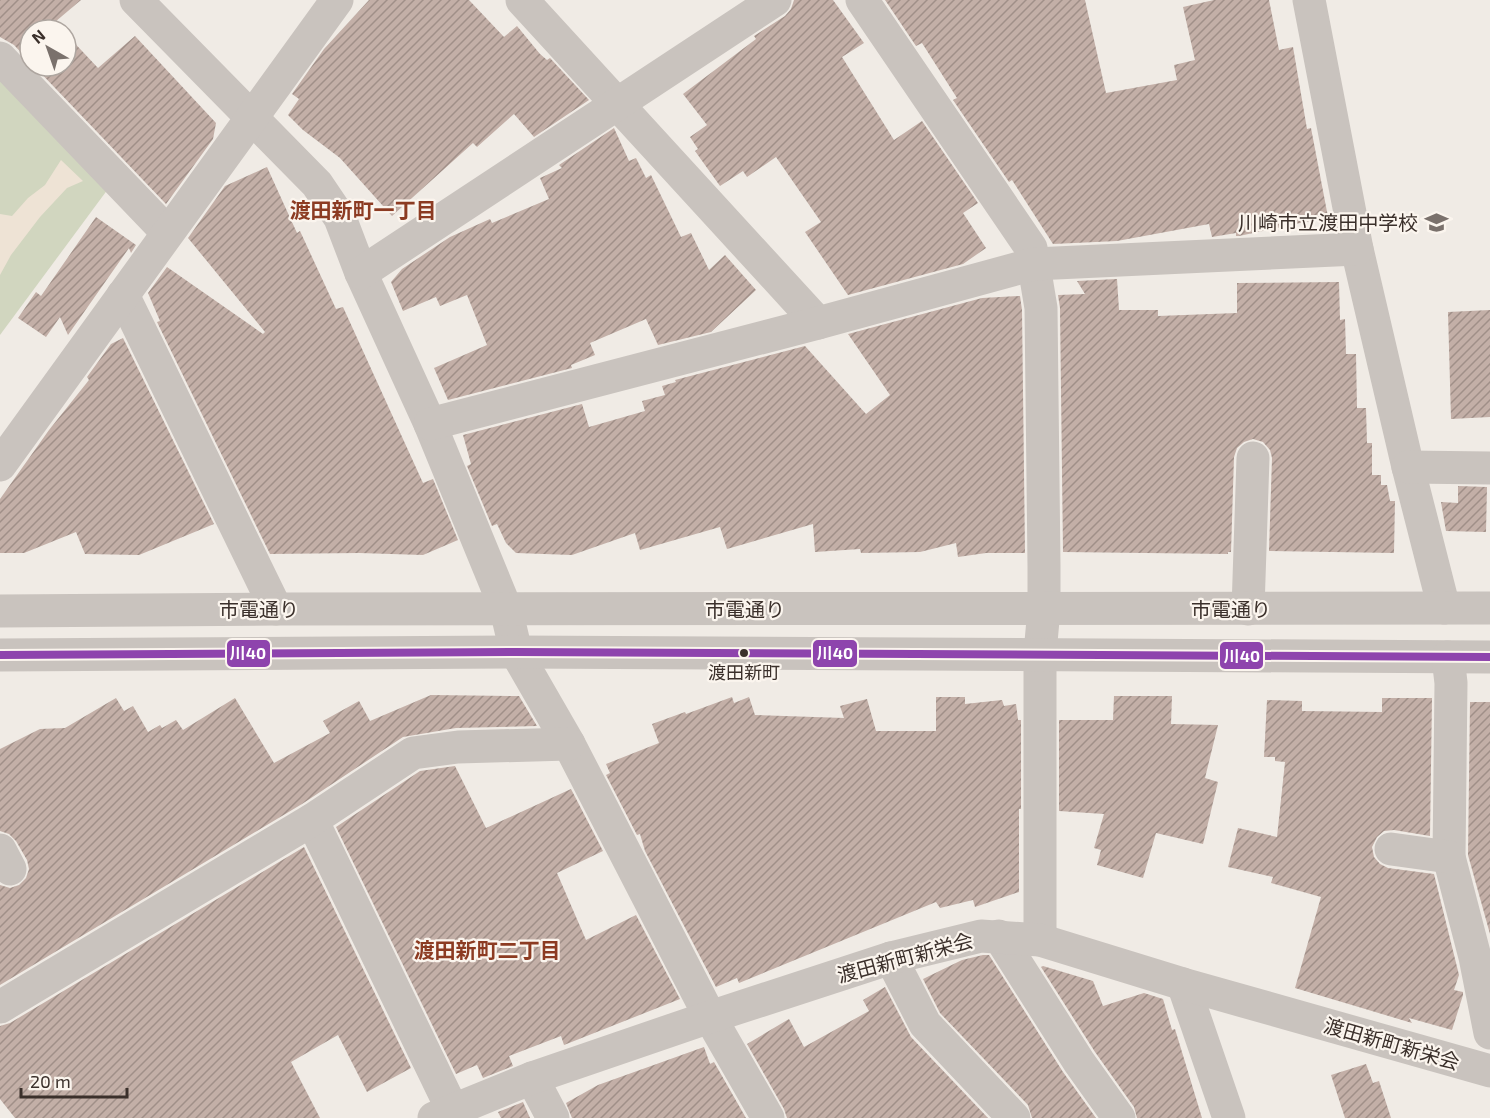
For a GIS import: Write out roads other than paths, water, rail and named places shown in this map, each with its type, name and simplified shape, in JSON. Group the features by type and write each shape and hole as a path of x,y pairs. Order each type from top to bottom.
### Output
{"street":[{"path":"136,0 317,184 339,218 361,273 430,424 506,609 516,652 569,744 710,1017 768,1118"},
{"path":"0,465 337,0"},
{"path":"522,0 818,323"},
{"path":"361,273 775,0"},
{"path":"862,0 1031,248 1041,308 1044,609 1040,653 1040,940"},
{"path":"1309,0 1358,249 1408,467 1444,608"},
{"path":"0,58 167,232"},
{"path":"430,424 1034,264 1358,249"},
{"path":"123,295 276,609"},
{"path":"1248,609 1253,458"},
{"path":"1408,467 1490,468"},
{"name":"市電通り","path":"0,611 1490,608"},
{"path":"0,655 516,652 1490,657"},
{"path":"1448,657 1451,683 1449,857 1482,955 1490,1033"},
{"path":"0,1007 312,820 412,753 458,747 569,744"},
{"path":"312,820 443,1113"},
{"path":"1392,849 1449,857"},
{"name":"渡田新町新栄会","path":"443,1113 532,1078 710,1017 891,958 981,936 1040,940 1184,984 1490,1071"},
{"path":"999,936 1079,1062 1119,1118"},
{"path":"891,958 925,1024 1002,1114"},
{"path":"1184,984 1229,1118"},
{"path":"532,1078 552,1118"}],"place":[{"name":"川崎市立渡田中学校","path":"1436,222"},
{"name":"渡田新町","path":"744,653"}],"district":[{"name":"渡田新町一丁目","path":"363,209"},
{"name":"渡田新町二丁目","path":"487,949"}]}
